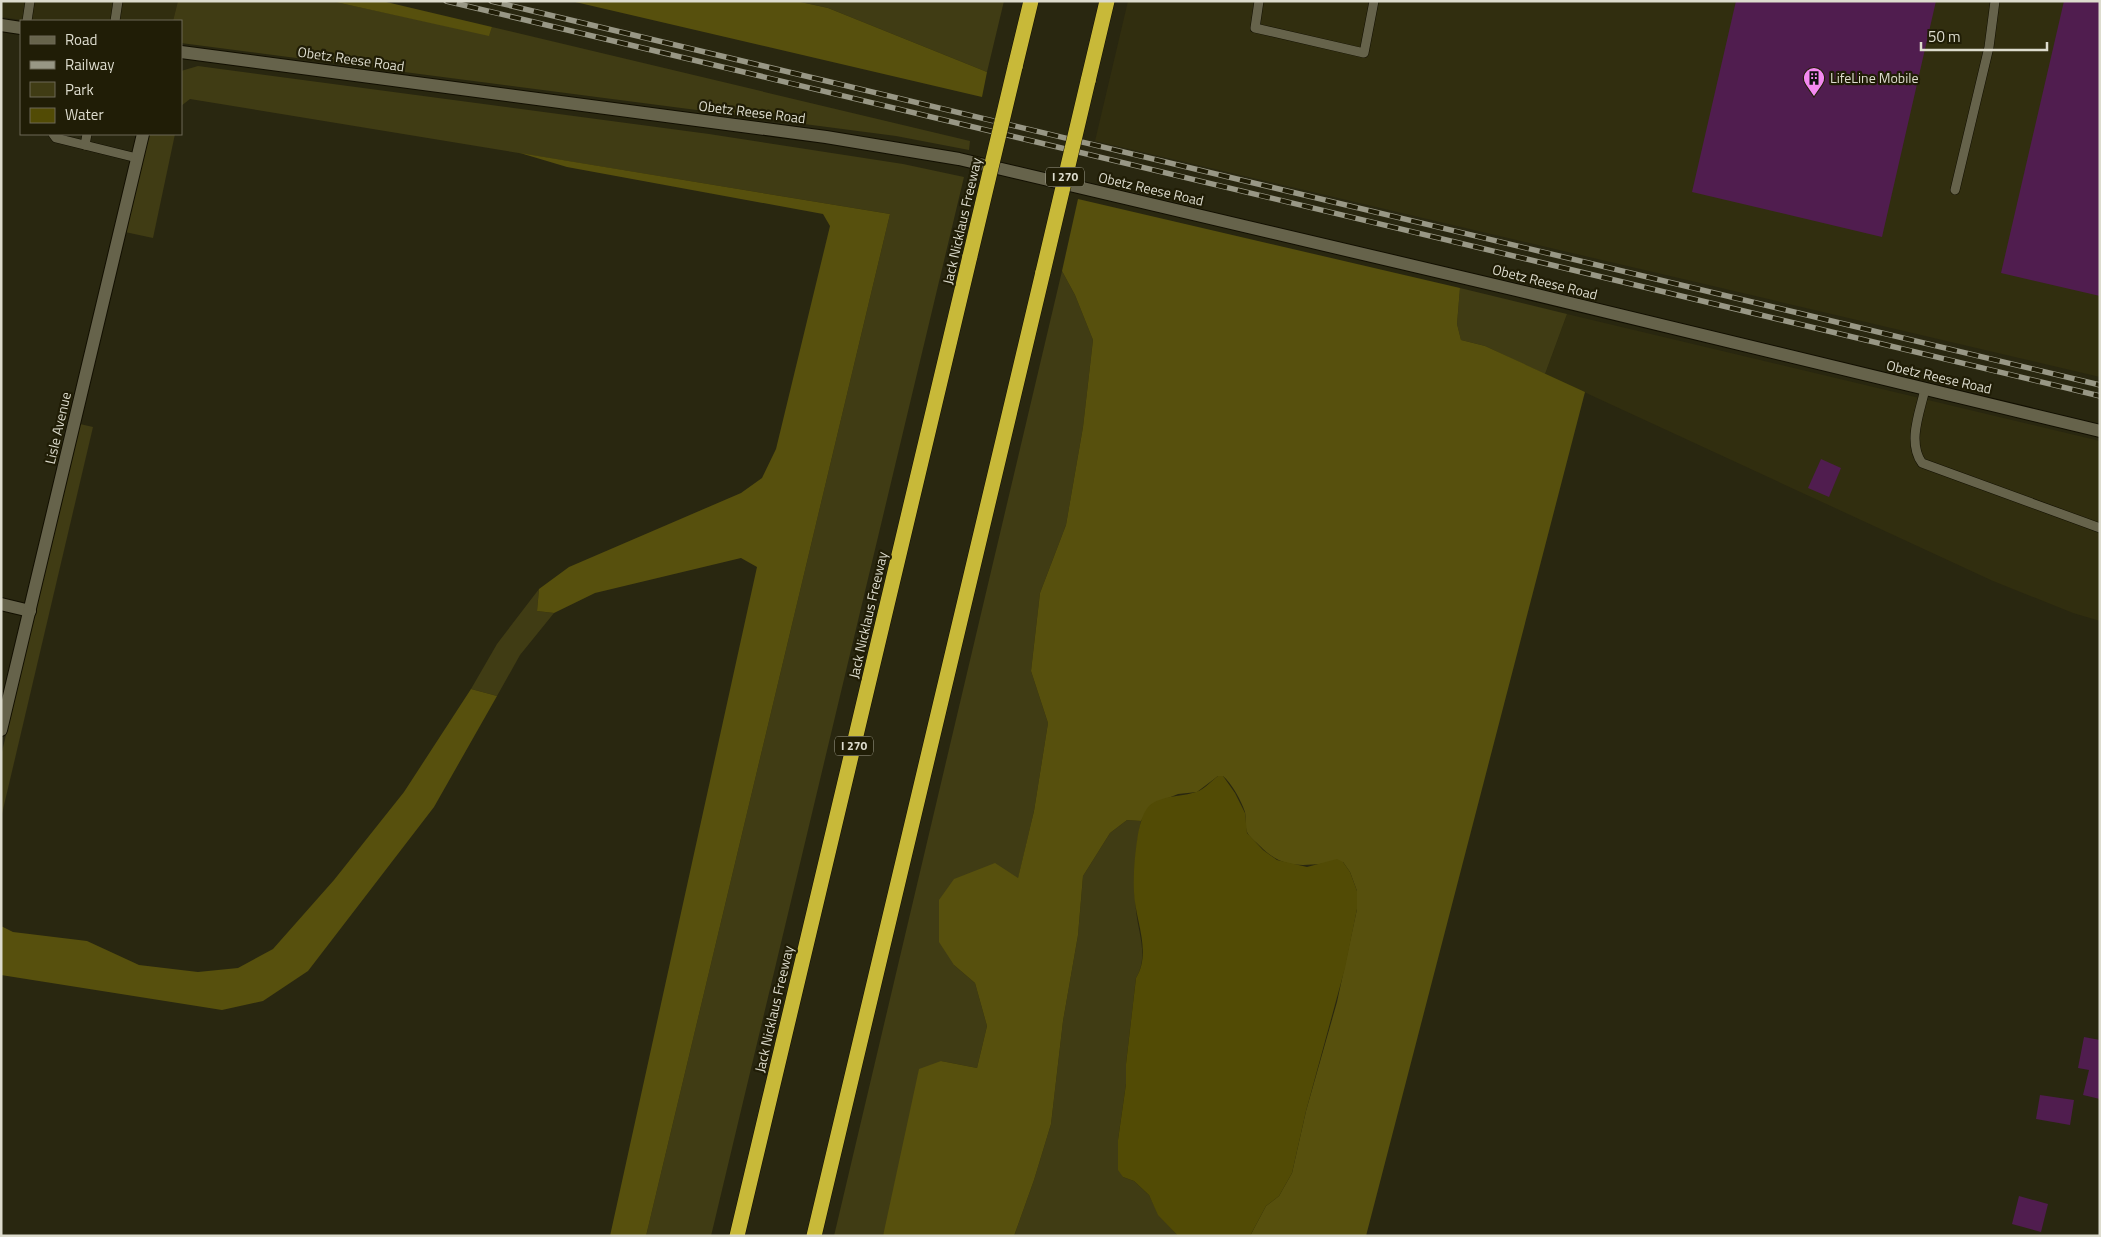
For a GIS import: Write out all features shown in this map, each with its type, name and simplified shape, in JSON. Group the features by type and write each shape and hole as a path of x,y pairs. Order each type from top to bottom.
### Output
{"highway":[{"name":"Jack Nicklaus Freeway","path":"737,1236 1031,1"},
{"name":"I 270","path":"814,1236 1107,1"}],"street":[{"path":"1,25 20,28"},
{"name":"Obetz Reese Road","path":"182,52 826,137 959,159 2100,431"},
{"name":"Lisle Avenue","path":"1,730 143,135"},
{"path":"1,604 30,611"}],"lane":[{"path":"27,20 30,1"},
{"path":"115,20 118,1"},
{"path":"1259,1 1255,28 1364,53 1374,1"},
{"path":"1955,190 1989,47 1995,1"},
{"path":"54,135 56,138 137,158"},
{"path":"85,145 88,135"},
{"path":"1926,389 1914,441 1916,454 1922,463 2100,528"}],"shaded area":[{"path":"1,1 178,1 173,20 22,20 1,17"},
{"path":"331,1 382,1 492,27 489,36"},
{"path":"571,1 796,1 828,8 987,72 982,97"},
{"path":"1128,1 2100,1 2100,377 1095,141"},
{"path":"520,153 890,214 646,1236 610,1236 757,567 741,558 595,593 554,613 537,611 539,589 569,567 741,493 762,478 776,449 830,226 823,214 567,167"},
{"path":"1078,199 1460,288 1457,324 1461,340 1485,346 1585,392 1366,1236 1250,1236 1266,1206 1279,1196 1292,1173 1306,1111 1337,1002 1357,909 1357,891 1350,872 1343,862 1299,865 1289,864 1270,855 1248,834 1245,812 1239,797 1223,776 1218,776 1197,792 1178,794 1151,805 1141,821 1127,820 1110,833 1083,876 1078,935 1063,1021 1051,1124 1014,1236 883,1236 919,1069 941,1061 977,1068 987,1026 975,983 954,965 939,942 939,900 954,879 995,863 1018,878 1034,811 1048,723 1031,671 1040,593 1066,525 1083,427 1093,340 1075,295 1062,271"},
{"path":"1567,314 2100,441 2100,621 2073,613 1993,581 1545,374"},
{"path":"471,689 497,696 434,807 308,971 263,1001 222,1010 1,975 1,926 13,932 87,941 139,965 198,972 238,968 273,949 334,880 404,792"}],"green space":[{"path":"178,1 331,1 489,35 492,27 970,141 969,150 896,136 182,43 182,20 173,20"},
{"path":"796,1 1004,1 987,72 828,8"},
{"path":"198,66 709,134 903,164 964,177 711,1236 646,1236 890,214 190,99 182,105 182,71"},
{"path":"149,135 175,135 153,238 125,232"},
{"path":"1062,271 1075,295 1093,340 1083,427 1066,525 1040,593 1031,671 1048,723 1034,811 1018,879 954,965 975,983 987,1026 977,1068 941,1061 883,1236 834,1236"},
{"path":"1460,288 1567,314 1545,374 1485,346 1461,340 1457,324"},
{"path":"80,424 93,427 1,818 1,756"},
{"path":"539,589 537,611 554,613 520,655 497,696 471,689 497,644"},
{"path":"1127,820 1141,821 1136,854 1135,888 1136,910 1142,944 1142,961 1136,978 1126,1064 1126,1084 1118,1140 1123,1177 1134,1181 1149,1195 1159,1215 1178,1236 1014,1236 1051,1124 1063,1021 1078,935 1083,876 1110,833"}],"water":[{"path":"1218,776 1223,776 1235,793 1245,813 1247,833 1263,850 1277,860 1307,867 1337,859 1343,862 1350,872 1357,891 1357,909 1345,968 1306,1111 1292,1173 1279,1196 1266,1206 1250,1236 1178,1236 1158,1215 1149,1195 1134,1181 1123,1177 1118,1170 1118,1140 1126,1084 1126,1064 1136,978 1143,958 1143,947 1135,903 1134,863 1140,827 1143,816 1149,806 1159,800 1199,791"}],"building":[{"name":"LifeLine Mobile","path":"1736,1 1936,1 1882,237 1692,192"},
{"path":"2064,1 2100,1 2100,296 2001,273"},
{"path":"1821,459 1841,468 1829,497 1808,488"},
{"path":"2084,1037 2100,1040 2100,1099 2083,1095 2089,1070 2078,1068"},
{"path":"2040,1095 2074,1100 2070,1125 2036,1119"},
{"path":"2019,1196 2048,1204 2041,1232 2012,1224"}],"railway":[{"path":"446,1 2100,396"},
{"path":"491,1 2100,385"}],"place":[{"name":"LifeLine Mobile","path":"1814,97"}]}
